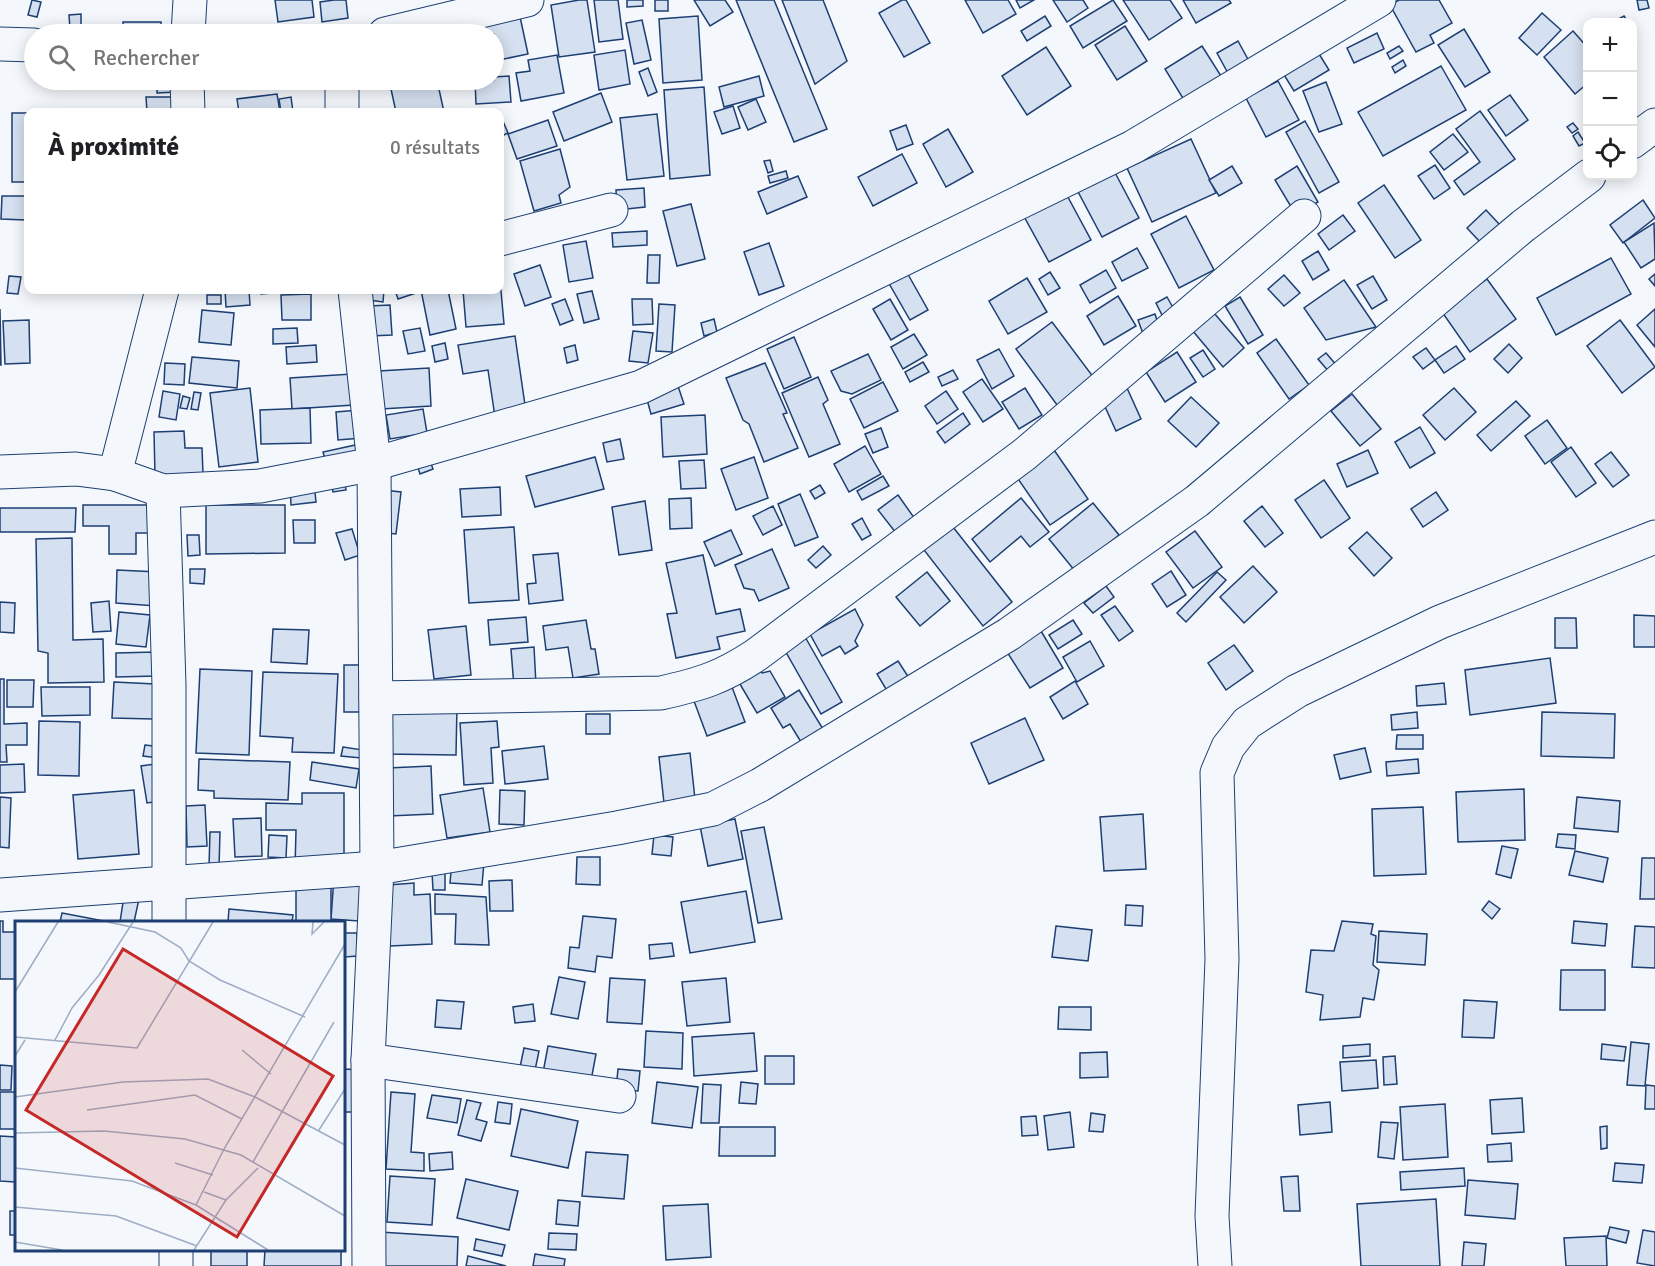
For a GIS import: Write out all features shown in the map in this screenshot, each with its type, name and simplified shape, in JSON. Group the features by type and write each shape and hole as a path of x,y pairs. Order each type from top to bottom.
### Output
{"street":[{"path":"189,24 190,0"},
{"path":"426,24 526,0"},
{"path":"0,472 76,469 115,474 163,491 260,486 374,464 641,387 1133,147 1379,0"},
{"path":"0,44 24,45"},
{"path":"188,90 188,108"},
{"path":"342,90 342,108"},
{"path":"1637,138 1655,125"},
{"path":"0,895 377,868 617,828 713,809 760,785 1009,634 1197,501 1523,226 1584,180"},
{"path":"504,238 611,210"},
{"path":"376,698 661,693 703,684 731,672 756,656 1025,454 1304,216"},
{"path":"115,474 161,294"},
{"path":"355,294 374,464 377,868 368,1060 369,1266"},
{"path":"163,491 169,685 169,921"},
{"path":"1215,1266 1212,1216 1222,959 1217,773 1228,747 1247,723 1297,691 1440,622 1655,537"},
{"path":"368,1060 619,1096"}],"building":[{"path":"32,0 41,2 37,17 28,15"},
{"path":"275,0 312,0 314,17 278,22"},
{"path":"346,0 348,18 322,22 320,2"},
{"path":"587,0 595,52 559,57 551,5"},
{"path":"594,0 618,0 623,39 599,42"},
{"path":"627,0 643,0 643,6 627,7"},
{"path":"655,0 668,0 668,11 655,11"},
{"path":"694,0 725,0 733,12 710,26"},
{"path":"736,0 774,0 827,129 794,142"},
{"path":"782,0 823,0 847,61 815,84"},
{"path":"906,0 930,43 904,57 879,13"},
{"path":"965,0 1008,0 1016,14 983,33"},
{"path":"1016,0 1034,0 1020,8"},
{"path":"1053,0 1083,0 1088,8 1067,22"},
{"path":"1113,0 1127,21 1083,48 1070,26"},
{"path":"1123,0 1170,0 1182,18 1149,40"},
{"path":"1183,0 1229,0 1231,3 1196,23"},
{"path":"1399,0 1439,0 1452,23 1430,35 1434,43 1416,52 1390,5"},
{"path":"1637,0 1647,0 1649,8 1639,10"},
{"path":"519,12 528,54 504,59 504,24 472,24"},
{"path":"1542,13 1561,30 1537,55 1519,38"},
{"path":"81,14 81,24 70,24 69,15"},
{"path":"698,16 702,80 663,83 659,19"},
{"path":"1045,16 1051,26 1027,41 1021,31"},
{"path":"642,20 651,60 634,64 626,23"},
{"path":"123,22 161,22 161,24 123,24"},
{"path":"1125,26 1147,61 1117,80 1095,45"},
{"path":"1464,29 1490,72 1465,87 1438,45"},
{"path":"1573,31 1583,42 1583,87 1575,94 1544,57"},
{"path":"1377,33 1384,49 1354,63 1347,48"},
{"path":"1238,41 1250,63 1229,75 1217,53"},
{"path":"1202,46 1221,76 1184,100 1165,69"},
{"path":"1399,46 1403,51 1390,59 1387,53"},
{"path":"1046,47 1071,86 1027,115 1002,76"},
{"path":"1316,49 1329,70 1294,91 1281,70"},
{"path":"625,50 630,84 599,90 594,55"},
{"path":"557,55 564,93 521,101 516,73 530,71 528,60"},
{"path":"1403,60 1406,66 1395,73 1392,67"},
{"path":"1441,66 1466,110 1383,156 1358,112"},
{"path":"648,68 657,92 648,96 639,72"},
{"path":"504,76 509,76 511,102 476,104 475,90 504,90"},
{"path":"759,76 764,96 724,107 719,87"},
{"path":"1278,81 1299,120 1266,137 1246,98"},
{"path":"1326,82 1342,124 1319,132 1303,91"},
{"path":"704,87 710,175 670,179 664,90"},
{"path":"157,90 177,90 177,92 157,93"},
{"path":"391,90 439,90 443,108 395,108"},
{"path":"601,93 612,122 564,141 553,112"},
{"path":"277,94 279,108 238,108 237,99"},
{"path":"1510,95 1528,120 1506,136 1488,110"},
{"path":"146,97 177,97 177,108 147,108"},
{"path":"291,97 292,108 280,108 279,99"},
{"path":"756,99 766,122 748,130 738,107"},
{"path":"733,106 740,128 722,134 714,112"},
{"path":"1480,111 1515,159 1464,195 1454,181 1480,162 1456,129"},
{"path":"12,113 24,113 24,182 12,182"},
{"path":"657,114 664,176 627,180 620,118"},
{"path":"548,120 557,146 517,159 508,134"},
{"path":"1305,121 1339,182 1319,193 1286,132"},
{"path":"1573,123 1578,129 1572,133 1567,127"},
{"path":"504,124 508,133 504,135"},
{"path":"906,125 913,144 897,150 890,131"},
{"path":"948,129 973,172 946,187 923,144"},
{"path":"1578,132 1583,144 1579,146 1573,136"},
{"path":"1453,134 1468,152 1444,170 1430,152"},
{"path":"1191,139 1216,193 1152,222 1127,168"},
{"path":"560,149 570,187 559,195 561,203 534,211 520,161"},
{"path":"902,154 917,183 873,206 858,177"},
{"path":"770,160 773,171 768,173 764,161"},
{"path":"1435,165 1450,188 1434,199 1418,176"},
{"path":"1232,166 1242,183 1219,196 1209,180"},
{"path":"1297,166 1318,202 1296,215 1275,180"},
{"path":"1112,167 1139,218 1102,237 1075,186"},
{"path":"786,171 788,178 770,183 768,176"},
{"path":"798,176 807,197 767,214 758,192"},
{"path":"1384,185 1421,240 1395,258 1358,203"},
{"path":"644,188 645,207 617,210 616,190"},
{"path":"1063,188 1091,240 1049,262 1021,211"},
{"path":"2,196 24,196 24,220 1,219"},
{"path":"1643,200 1655,218 1623,243 1610,225"},
{"path":"691,204 705,259 677,266 663,211"},
{"path":"1486,210 1500,225 1481,243 1467,228"},
{"path":"1343,215 1355,231 1329,250 1318,234"},
{"path":"1186,216 1214,270 1179,288 1151,234"},
{"path":"1654,223 1655,259 1641,268 1624,242"},
{"path":"647,231 647,245 613,247 612,233"},
{"path":"586,241 593,278 569,282 563,245"},
{"path":"769,243 784,286 759,295 744,252"},
{"path":"1137,248 1148,268 1122,281 1112,262"},
{"path":"1318,251 1329,270 1313,280 1302,261"},
{"path":"648,255 660,255 659,283 647,283"},
{"path":"1611,258 1631,294 1556,335 1537,298"},
{"path":"540,265 551,297 525,306 514,274"},
{"path":"905,269 928,310 910,320 887,280"},
{"path":"1106,270 1116,288 1090,303 1080,285"},
{"path":"1050,272 1060,288 1048,295 1039,279"},
{"path":"1655,274 1655,286 1649,279"},
{"path":"1284,275 1300,293 1284,306 1268,289"},
{"path":"9,276 21,277 18,294 7,293"},
{"path":"1373,276 1387,300 1372,309 1357,285"},
{"path":"1027,278 1047,312 1008,334 989,301"},
{"path":"1487,279 1516,319 1470,352 1442,312"},
{"path":"1344,280 1376,327 1326,340 1304,308"},
{"path":"592,291 599,319 584,323 577,294"},
{"path":"225,294 249,294 250,305 226,307"},
{"path":"311,294 311,320 282,320 281,295"},
{"path":"370,294 384,294 383,302 369,300"},
{"path":"396,294 413,294 398,299"},
{"path":"422,294 449,294 456,329 430,335"},
{"path":"463,294 501,294 504,324 466,327"},
{"path":"207,295 221,295 221,304 207,304"},
{"path":"1118,296 1136,326 1104,345 1087,316"},
{"path":"1167,297 1179,318 1167,325 1156,303"},
{"path":"1240,297 1263,335 1248,344 1225,306"},
{"path":"565,299 573,320 560,325 552,304"},
{"path":"632,299 652,299 653,324 633,325"},
{"path":"890,299 908,330 891,340 873,309"},
{"path":"659,304 675,305 672,352 656,351"},
{"path":"390,305 392,335 370,336 369,306"},
{"path":"1208,306 1244,348 1223,367 1187,324"},
{"path":"0,309 1,365 0,365"},
{"path":"1655,309 1655,347 1637,325"},
{"path":"202,310 234,313 231,345 199,342"},
{"path":"1155,314 1161,333 1145,339 1138,320"},
{"path":"714,319 717,332 704,336 701,323"},
{"path":"29,320 30,363 5,364 3,321"},
{"path":"1620,320 1655,367 1622,393 1587,346"},
{"path":"1052,322 1097,382 1060,409 1016,349"},
{"path":"297,328 298,343 273,344 273,329"},
{"path":"420,328 425,351 408,354 403,331"},
{"path":"633,331 653,333 648,363 629,361"},
{"path":"914,334 927,355 903,369 891,347"},
{"path":"515,336 526,412 495,417 488,370 463,374 458,345"},
{"path":"794,337 811,377 784,389 767,349"},
{"path":"1276,339 1309,385 1289,399 1257,353"},
{"path":"445,343 448,359 435,362 432,346"},
{"path":"1509,344 1522,358 1508,373 1494,359"},
{"path":"316,345 317,362 287,364 286,347"},
{"path":"575,345 578,360 567,363 564,348"},
{"path":"1456,346 1465,359 1444,373 1435,360"},
{"path":"1426,348 1435,360 1423,369 1413,357"},
{"path":"999,349 1014,376 992,389 977,360"},
{"path":"1203,350 1215,369 1203,377 1190,358"},
{"path":"1177,352 1196,382 1165,402 1146,372"},
{"path":"1326,353 1338,367 1330,373 1318,359"},
{"path":"868,354 881,380 852,394 841,391 831,371"},
{"path":"192,357 239,361 237,388 189,383"},
{"path":"923,362 929,372 910,382 905,372"},
{"path":"165,363 185,364 184,385 164,384"},
{"path":"765,363 787,413 783,414 798,448 764,462 749,424 743,420 726,378"},
{"path":"429,368 431,406 381,409 379,371"},
{"path":"953,370 958,379 942,386 938,377"},
{"path":"352,374 354,405 292,409 290,378"},
{"path":"818,377 828,400 823,404 840,444 809,457 782,393"},
{"path":"982,379 1003,409 983,422 963,392"},
{"path":"883,382 898,411 864,428 850,399"},
{"path":"678,386 684,404 651,414 646,396"},
{"path":"250,388 258,462 219,467 210,393"},
{"path":"1025,388 1042,415 1019,429 1002,402"},
{"path":"1127,388 1141,419 1116,431 1102,400"},
{"path":"1454,388 1476,412 1445,440 1423,415"},
{"path":"163,391 180,394 176,420 159,417"},
{"path":"946,391 958,409 937,424 925,406"},
{"path":"194,392 201,393 198,410 191,409"},
{"path":"1352,394 1381,429 1360,446 1331,411"},
{"path":"183,396 190,398 187,409 180,408"},
{"path":"1191,397 1219,423 1196,447 1168,421"},
{"path":"1516,401 1530,416 1491,451 1477,435"},
{"path":"310,408 311,443 261,444 260,410"},
{"path":"423,409 427,433 390,439 386,415"},
{"path":"359,410 362,438 338,440 336,412"},
{"path":"963,413 970,424 945,443 937,432"},
{"path":"705,415 707,454 663,457 661,417"},
{"path":"1547,420 1567,448 1545,464 1525,436"},
{"path":"1420,427 1435,453 1410,468 1395,442"},
{"path":"881,428 888,447 873,453 865,434"},
{"path":"184,431 185,448 202,448 203,474 155,476 154,432"},
{"path":"620,439 624,459 607,462 603,443"},
{"path":"360,444 363,457 327,466 323,452"},
{"path":"865,446 881,474 849,492 834,464"},
{"path":"1571,447 1596,483 1576,497 1551,462"},
{"path":"1054,450 1088,499 1050,525 1016,476"},
{"path":"1368,450 1378,473 1347,487 1337,464"},
{"path":"1611,452 1629,475 1613,487 1595,464"},
{"path":"428,455 433,469 420,474 415,459"},
{"path":"595,457 604,489 535,507 526,476"},
{"path":"754,457 768,498 736,510 721,469"},
{"path":"704,460 706,488 681,489 679,461"},
{"path":"343,473 346,490 333,492 330,476"},
{"path":"883,476 889,486 862,500 857,491"},
{"path":"1324,480 1350,518 1321,538 1295,500"},
{"path":"314,483 316,502 291,505 290,485"},
{"path":"820,485 825,493 815,499 810,491"},
{"path":"500,487 501,515 462,517 460,489"},
{"path":"383,490 401,492 396,534 378,532"},
{"path":"1436,492 1448,510 1423,527 1411,509"},
{"path":"800,494 818,537 795,546 778,504"},
{"path":"898,495 915,519 896,533 878,510"},
{"path":"691,498 692,528 670,529 669,499"},
{"path":"1021,498 1049,532 1030,547 1021,536 990,562 972,539"},
{"path":"645,501 652,550 619,555 612,507"},
{"path":"1093,503 1119,535 1075,571 1049,539"},
{"path":"83,505 157,505 157,533 136,533 136,554 109,554 109,526 83,526"},
{"path":"206,505 285,505 285,553 206,554"},
{"path":"773,506 782,525 763,535 753,516"},
{"path":"1262,506 1283,533 1265,547 1244,521"},
{"path":"0,508 76,508 75,532 0,532"},
{"path":"862,518 871,535 862,540 852,524"},
{"path":"293,520 315,520 315,543 294,543"},
{"path":"514,527 519,600 469,603 464,530"},
{"path":"953,527 1012,602 983,626 924,550"},
{"path":"352,529 360,555 345,560 336,533"},
{"path":"731,530 742,554 715,566 704,542"},
{"path":"1195,531 1222,567 1193,588 1166,552"},
{"path":"1367,532 1392,558 1374,576 1349,548"},
{"path":"187,535 199,535 200,555 188,556"},
{"path":"72,538 73,640 103,639 104,682 48,683 48,653 38,651 36,539"},
{"path":"823,546 831,555 816,568 808,560"},
{"path":"772,549 789,588 759,601 754,590 744,588 735,565"},
{"path":"558,553 563,600 529,604 527,584 536,583 533,555"},
{"path":"703,555 716,614 740,609 745,631 717,637 720,649 676,658 667,614 677,613 666,563"},
{"path":"1253,566 1277,592 1244,623 1220,597"},
{"path":"190,569 205,569 204,584 190,583"},
{"path":"117,570 158,572 156,606 116,603"},
{"path":"1171,571 1186,595 1167,607 1152,584"},
{"path":"927,572 950,601 920,626 896,597"},
{"path":"1217,572 1226,580 1186,622 1177,613"},
{"path":"1106,586 1114,597 1093,613 1084,603"},
{"path":"109,601 111,631 93,632 91,603"},
{"path":"0,602 15,603 14,633 0,632"},
{"path":"1115,606 1133,631 1119,641 1101,615"},
{"path":"855,609 863,625 855,641 858,646 845,654 840,646 822,656 810,634"},
{"path":"119,612 150,615 146,647 116,644"},
{"path":"1634,615 1655,616 1655,647 1634,647"},
{"path":"526,617 528,642 490,645 488,620"},
{"path":"1555,618 1576,618 1577,648 1555,648"},
{"path":"586,620 591,649 595,649 599,674 573,678 568,647 546,650 543,626"},
{"path":"1073,620 1082,634 1058,649 1049,635"},
{"path":"466,626 471,675 434,679 428,630"},
{"path":"273,629 309,630 307,664 271,662"},
{"path":"1041,631 1063,668 1030,688 1007,652"},
{"path":"804,635 842,702 821,714 783,647"},
{"path":"1090,641 1104,666 1077,682 1063,657"},
{"path":"1234,645 1253,671 1226,690 1208,663"},
{"path":"534,647 536,685 514,687 511,649"},
{"path":"156,652 157,676 116,677 116,653"},
{"path":"1550,658 1556,703 1470,715 1465,670"},
{"path":"756,661 762,673 770,671 785,697 757,713 734,674"},
{"path":"898,661 911,681 889,694 877,674"},
{"path":"344,665 360,665 361,712 344,712"},
{"path":"200,669 252,671 249,755 196,753"},
{"path":"263,672 338,674 334,753 292,752 293,738 260,736"},
{"path":"0,679 4,679 4,724 27,723 27,745 6,745 7,762 0,762"},
{"path":"7,680 34,680 33,707 7,707"},
{"path":"1075,681 1088,704 1063,719 1050,697"},
{"path":"114,682 155,684 153,719 112,718"},
{"path":"1444,683 1446,704 1417,706 1416,686"},
{"path":"41,687 90,687 90,715 42,716"},
{"path":"732,687 745,722 707,736 694,701"},
{"path":"799,690 823,729 801,742 790,724 783,728 771,708"},
{"path":"385,704 457,706 456,755 383,754"},
{"path":"1417,712 1418,728 1392,730 1391,715"},
{"path":"1542,712 1615,714 1614,758 1541,756"},
{"path":"586,714 610,714 610,734 586,734"},
{"path":"1025,718 1044,760 989,784 971,743"},
{"path":"39,721 80,722 79,776 38,775"},
{"path":"497,721 499,747 491,748 493,783 464,785 460,723"},
{"path":"1397,735 1423,735 1423,749 1396,749"},
{"path":"145,745 161,747 159,758 143,756"},
{"path":"544,746 548,779 505,784 502,751"},
{"path":"343,747 363,750 361,758 341,756"},
{"path":"1365,748 1371,772 1340,779 1334,755"},
{"path":"690,753 695,799 664,803 659,757"},
{"path":"199,759 290,762 288,800 214,798 214,791 198,790"},
{"path":"1418,759 1419,773 1387,776 1386,762"},
{"path":"312,762 359,769 356,788 310,780"},
{"path":"24,764 25,792 0,793 0,765"},
{"path":"155,764 161,801 147,803 141,766"},
{"path":"431,766 433,814 389,816 388,768"},
{"path":"483,788 490,832 447,838 440,795"},
{"path":"1524,789 1525,840 1458,842 1456,792"},
{"path":"134,790 139,854 78,859 73,795"},
{"path":"500,790 525,791 524,825 499,824"},
{"path":"302,793 344,793 344,868 295,868 296,830 266,830 266,803 302,804"},
{"path":"0,797 11,798 9,848 0,847"},
{"path":"1577,797 1620,801 1618,832 1574,828"},
{"path":"205,805 207,846 187,847 186,806"},
{"path":"1423,807 1426,874 1374,876 1372,809"},
{"path":"1143,814 1146,869 1104,871 1100,817"},
{"path":"261,818 262,856 235,857 233,819"},
{"path":"735,819 743,859 708,866 700,826"},
{"path":"764,827 782,919 758,923 741,831"},
{"path":"210,832 220,832 219,868 209,867"},
{"path":"1558,834 1576,835 1575,849 1556,847"},
{"path":"269,835 287,836 286,858 268,857"},
{"path":"654,835 673,837 671,856 652,854"},
{"path":"1502,846 1518,849 1511,878 1496,874"},
{"path":"1575,851 1608,858 1603,882 1569,875"},
{"path":"577,857 600,857 600,885 576,884"},
{"path":"1642,858 1655,858 1655,899 1640,899"},
{"path":"452,860 484,862 482,885 450,883"},
{"path":"445,871 445,890 433,890 432,872"},
{"path":"334,877 363,879 359,921 331,919"},
{"path":"512,880 513,911 490,911 489,881"},
{"path":"296,883 331,883 331,921 296,921"},
{"path":"414,883 414,895 430,894 432,944 390,946 388,885"},
{"path":"746,891 755,942 690,953 681,902"},
{"path":"435,894 486,897 489,945 455,944 456,914 435,914"},
{"path":"124,896 139,899 134,921 120,921"},
{"path":"1489,901 1500,909 1492,919 1482,910"},
{"path":"1126,905 1143,906 1142,926 1125,925"},
{"path":"229,909 293,915 292,921 228,921"},
{"path":"62,913 104,921 60,921"},
{"path":"583,916 616,919 612,958 597,956 595,972 568,968 570,947 579,948"},
{"path":"0,921 3,921 3,932 15,932 15,979 0,979"},
{"path":"1342,921 1373,924 1371,934 1376,936 1373,965 1379,970 1374,1000 1363,998 1360,1017 1320,1020 1323,995 1306,992 1311,950 1334,951"},
{"path":"1574,921 1607,924 1605,946 1572,943"},
{"path":"1056,926 1092,930 1088,961 1052,957"},
{"path":"1635,926 1655,927 1655,968 1632,967"},
{"path":"1379,931 1427,934 1425,965 1377,962"},
{"path":"345,933 357,933 358,956 345,957"},
{"path":"672,943 674,956 650,959 649,945"},
{"path":"1561,970 1605,970 1605,1010 1560,1010"},
{"path":"559,977 585,982 578,1019 551,1014"},
{"path":"610,978 645,980 642,1024 607,1022"},
{"path":"726,978 730,1022 687,1026 682,982"},
{"path":"437,1000 464,1002 461,1029 435,1027"},
{"path":"1464,1000 1497,1002 1494,1038 1462,1037"},
{"path":"533,1004 535,1021 515,1023 513,1007"},
{"path":"1059,1007 1091,1007 1091,1030 1058,1029"},
{"path":"646,1031 683,1033 682,1069 644,1067"},
{"path":"754,1033 757,1071 694,1076 692,1037"},
{"path":"1631,1042 1649,1044 1645,1086 1627,1085"},
{"path":"1370,1044 1370,1056 1343,1058 1343,1046"},
{"path":"1602,1044 1626,1047 1624,1061 1601,1059"},
{"path":"548,1046 596,1054 590,1086 542,1078"},
{"path":"524,1048 539,1051 534,1075 519,1072"},
{"path":"1107,1052 1108,1077 1080,1078 1080,1053"},
{"path":"765,1056 794,1056 794,1084 765,1084"},
{"path":"1395,1056 1397,1084 1384,1085 1383,1057"},
{"path":"1376,1060 1378,1088 1342,1091 1340,1062"},
{"path":"0,1065 12,1066 11,1090 0,1090"},
{"path":"345,1069 363,1070 359,1112 345,1112"},
{"path":"618,1069 640,1071 638,1091 616,1089"},
{"path":"657,1082 698,1087 692,1128 652,1123"},
{"path":"741,1082 758,1084 756,1104 739,1103"},
{"path":"703,1084 721,1085 719,1123 701,1123"},
{"path":"1646,1085 1655,1086 1655,1109 1645,1109"},
{"path":"0,1092 15,1092 15,1129 0,1129"},
{"path":"391,1092 415,1094 411,1152 424,1153 424,1171 386,1169"},
{"path":"432,1095 461,1099 457,1123 427,1118"},
{"path":"1522,1098 1524,1132 1492,1134 1490,1100"},
{"path":"467,1100 481,1103 476,1119 487,1122 481,1141 458,1135"},
{"path":"498,1102 512,1104 510,1124 495,1122"},
{"path":"1330,1102 1332,1132 1300,1135 1298,1105"},
{"path":"1445,1104 1448,1157 1403,1160 1400,1107"},
{"path":"521,1109 578,1121 568,1168 511,1156"},
{"path":"1070,1112 1074,1147 1048,1150 1044,1116"},
{"path":"1091,1113 1105,1115 1103,1132 1089,1131"},
{"path":"1036,1116 1038,1135 1022,1136 1021,1117"},
{"path":"1381,1122 1398,1123 1394,1159 1378,1157"},
{"path":"1607,1126 1607,1148 1601,1149 1600,1127"},
{"path":"720,1127 775,1127 775,1156 719,1156"},
{"path":"0,1136 15,1137 15,1182 0,1181"},
{"path":"1511,1143 1512,1161 1488,1162 1487,1145"},
{"path":"452,1152 453,1169 430,1171 429,1154"},
{"path":"586,1152 628,1155 624,1199 582,1196"},
{"path":"1615,1163 1644,1165 1642,1183 1613,1181"},
{"path":"1464,1168 1465,1186 1401,1190 1400,1172"},
{"path":"390,1176 435,1179 432,1225 387,1222"},
{"path":"1298,1176 1300,1211 1284,1211 1281,1177"},
{"path":"466,1179 518,1191 509,1230 457,1218"},
{"path":"1468,1180 1518,1184 1515,1219 1465,1215"},
{"path":"1436,1199 1440,1266 1361,1266 1357,1204"},
{"path":"558,1200 580,1202 578,1226 556,1224"},
{"path":"708,1204 711,1257 666,1260 663,1206"},
{"path":"10,1211 15,1211 15,1235 10,1235"},
{"path":"1610,1227 1629,1231 1626,1243 1607,1238"},
{"path":"1643,1230 1655,1232 1655,1266 1637,1263"},
{"path":"380,1232 458,1237 457,1266 378,1266"},
{"path":"549,1233 577,1234 576,1250 548,1249"},
{"path":"1606,1236 1607,1266 1566,1266 1564,1238"},
{"path":"476,1239 505,1245 502,1256 474,1250"},
{"path":"1464,1242 1486,1244 1484,1266 1462,1266"},
{"path":"211,1251 247,1251 247,1266 211,1266"},
{"path":"265,1251 341,1251 341,1266 264,1266"},
{"path":"535,1254 565,1259 564,1266 533,1266"},
{"path":"468,1256 506,1266 466,1266"}]}
